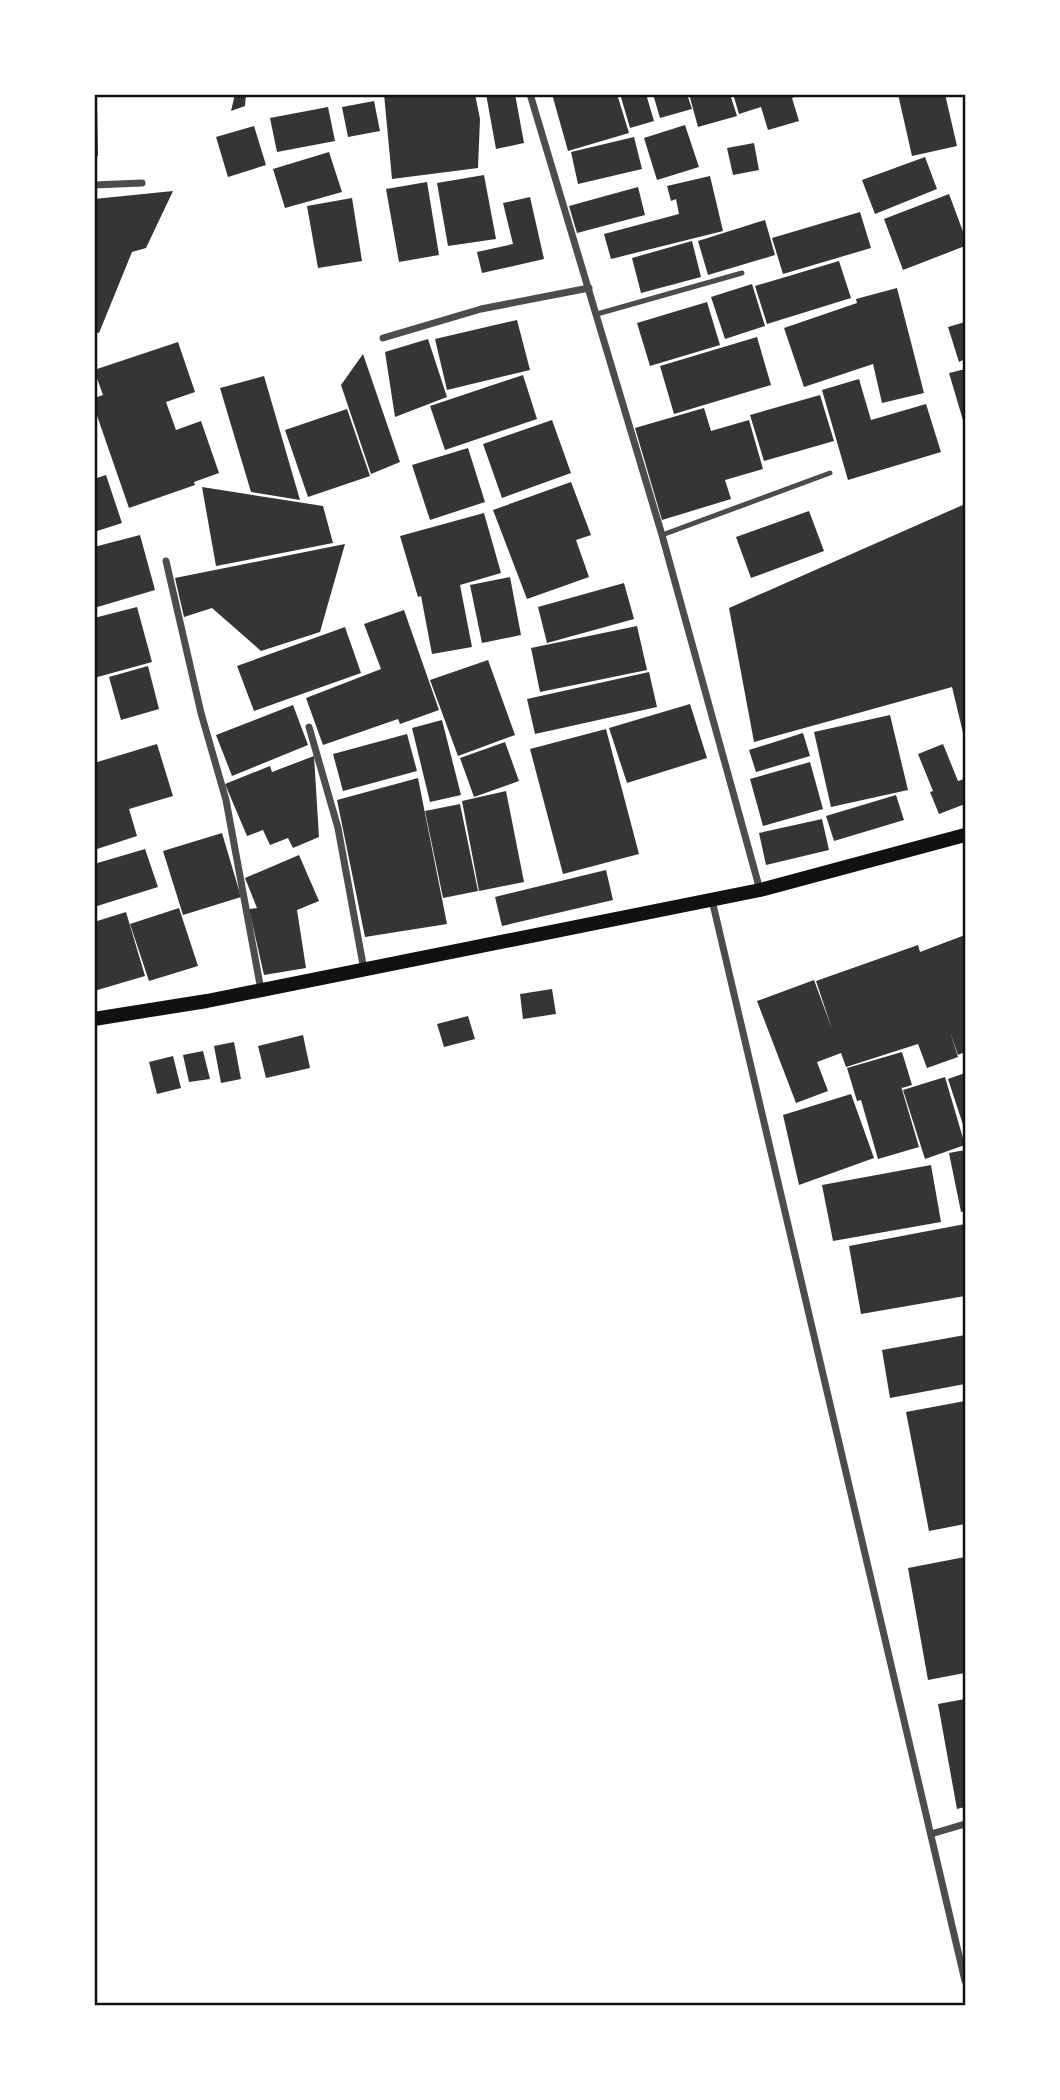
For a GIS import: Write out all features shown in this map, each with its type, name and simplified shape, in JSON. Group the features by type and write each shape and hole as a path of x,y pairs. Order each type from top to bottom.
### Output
{"main road":[{"path":"94,1019 261,990 760,890 965,835"}],"street":[{"path":"530,94 662,536 760,890"},
{"path":"94,185 142,183"},
{"path":"383,338 470,312 589,288"},
{"path":"166,561 201,713 226,800 261,990"},
{"path":"309,727 338,828 364,970"},
{"path":"712,900 965,1981"},
{"path":"931,1834 965,1824"}],"lane":[{"path":"597,314 741,273"},
{"path":"662,536 830,474"}],"building":[{"path":"235,94 246,94 245,106 231,111"},
{"path":"384,94 475,94 480,119 478,168 392,179"},
{"path":"486,94 515,94 524,143 496,149"},
{"path":"552,94 617,94 629,133 568,151"},
{"path":"620,94 646,94 654,121 630,128"},
{"path":"653,94 687,94 692,109 660,118"},
{"path":"689,94 730,94 737,116 698,127"},
{"path":"733,94 801,94 792,98 799,121 768,130 761,107 739,114"},
{"path":"898,94 945,94 957,146 912,156"},
{"path":"374,101 380,131 348,137 342,107"},
{"path":"94,106 97,106 98,156 94,156"},
{"path":"328,107 335,141 277,152 270,118"},
{"path":"685,125 699,167 657,180 644,138"},
{"path":"254,126 266,165 228,177 216,137"},
{"path":"634,137 642,169 578,184 571,152"},
{"path":"754,143 759,170 733,175 727,148"},
{"path":"329,152 342,192 285,208 273,169"},
{"path":"925,157 937,189 875,214 862,180"},
{"path":"484,175 496,239 448,246 437,183"},
{"path":"710,176 723,231 611,259 604,234 679,214 676,199 671,201 667,186"},
{"path":"427,182 439,255 399,262 386,189"},
{"path":"638,187 645,215 577,233 569,206"},
{"path":"173,191 146,248 132,252 99,333 94,332 94,199"},
{"path":"949,194 965,237 965,246 903,270 884,219"},
{"path":"530,197 544,259 482,273 477,252 513,244 503,203"},
{"path":"352,198 362,261 318,268 307,206"},
{"path":"860,212 871,248 783,274 772,238"},
{"path":"765,220 775,255 708,275 698,241"},
{"path":"692,241 701,277 641,293 632,258"},
{"path":"839,261 851,298 767,324 755,286"},
{"path":"752,284 765,326 725,339 711,297"},
{"path":"897,288 924,393 882,403 873,364 804,387 784,328 857,303 856,299"},
{"path":"707,302 720,345 650,366 637,323"},
{"path":"517,320 530,370 447,390 435,339"},
{"path":"965,322 965,359 959,362 948,327"},
{"path":"757,337 771,385 674,414 660,366"},
{"path":"428,339 447,397 395,417 385,352"},
{"path":"178,342 195,392 166,402 176,430 201,421 219,473 194,482 195,485 129,508 94,407 94,398 103,395 94,370"},
{"path":"363,354 400,462 371,474 341,385"},
{"path":"965,369 965,427 949,373"},
{"path":"523,375 537,419 445,450 430,406"},
{"path":"264,376 300,500 251,492 220,388"},
{"path":"859,379 871,420 926,404 941,452 848,480 822,390"},
{"path":"820,395 834,441 764,461 750,415"},
{"path":"704,408 711,431 749,420 763,469 725,480 731,499 662,520 635,428"},
{"path":"347,409 370,476 308,497 285,430"},
{"path":"552,420 571,473 502,498 483,444"},
{"path":"468,448 485,502 430,520 412,465"},
{"path":"106,475 122,523 94,532 94,479"},
{"path":"571,482 591,535 576,540 589,577 527,599 493,510"},
{"path":"202,487 323,506 333,543 216,566"},
{"path":"965,504 965,741 952,687 754,742 729,608"},
{"path":"809,511 824,551 751,578 736,537"},
{"path":"484,513 501,573 460,585 472,647 432,654 421,596 418,597 400,536"},
{"path":"140,535 155,590 94,608 94,547"},
{"path":"345,544 320,632 261,651 212,608 184,617 175,578"},
{"path":"510,577 521,635 482,643 470,585"},
{"path":"624,583 634,619 547,643 538,607"},
{"path":"137,607 152,662 94,678 94,618"},
{"path":"404,610 439,710 400,724 398,719 323,745 306,698 381,669 364,624"},
{"path":"637,626 647,670 540,692 531,648"},
{"path":"345,627 361,673 254,711 237,666"},
{"path":"488,660 515,735 458,756 430,680"},
{"path":"148,666 159,709 121,720 109,677"},
{"path":"649,672 657,707 535,734 527,699"},
{"path":"690,704 707,758 627,783 609,728"},
{"path":"293,705 308,745 232,776 216,735"},
{"path":"890,715 908,790 831,807 814,732"},
{"path":"442,720 461,795 430,802 412,728"},
{"path":"606,729 639,854 563,874 530,749"},
{"path":"803,733 810,756 756,772 749,750"},
{"path":"407,734 417,771 343,791 333,754"},
{"path":"505,742 519,781 474,797 460,758"},
{"path":"157,744 173,796 129,809 137,836 94,850 94,763"},
{"path":"943,744 958,781 964,779 965,804 939,814 918,754"},
{"path":"314,756 319,837 293,848 288,838 270,845 263,830 247,836 225,784 270,766 272,772"},
{"path":"810,762 823,809 763,826 750,779"},
{"path":"418,778 447,924 365,937 337,800"},
{"path":"506,791 524,882 479,891 462,801"},
{"path":"896,795 904,820 834,841 826,816"},
{"path":"460,804 478,891 443,898 425,811"},
{"path":"822,819 829,850 766,865 759,833"},
{"path":"222,833 241,897 183,915 163,851"},
{"path":"145,849 158,887 94,907 94,864"},
{"path":"299,855 319,901 297,910 306,968 264,975 249,909 257,908 245,878"},
{"path":"606,870 613,900 502,926 495,897"},
{"path":"179,908 198,966 149,981 130,924"},
{"path":"126,912 145,976 94,991 94,922"},
{"path":"965,935 965,1052 958,1055 950,1032 958,1057 927,1068 918,1044 846,1067 841,1053 817,1062 828,1091 796,1103 757,1001 814,980 832,1029 816,981 918,945 920,952"},
{"path":"552,989 556,1014 523,1019 520,994"},
{"path":"468,1016 475,1039 444,1047 437,1024"},
{"path":"303,1035 310,1068 266,1078 258,1046"},
{"path":"234,1042 241,1079 221,1083 214,1046"},
{"path":"203,1051 210,1079 189,1082 183,1055"},
{"path":"902,1052 912,1085 901,1086 919,1147 878,1159 861,1100 857,1101 847,1068"},
{"path":"173,1056 181,1088 157,1094 149,1062"},
{"path":"965,1073 965,1131 948,1079"},
{"path":"945,1077 965,1145 925,1159 903,1090"},
{"path":"851,1094 874,1158 799,1185 783,1115"},
{"path":"965,1150 965,1211 961,1212 949,1153"},
{"path":"931,1165 941,1222 833,1241 822,1185"},
{"path":"965,1224 965,1296 861,1314 849,1246"},
{"path":"965,1335 965,1384 890,1398 882,1350"},
{"path":"965,1401 965,1524 929,1531 906,1412"},
{"path":"965,1557 965,1673 928,1680 908,1568"},
{"path":"965,1699 965,1807 957,1809 938,1704"}]}
